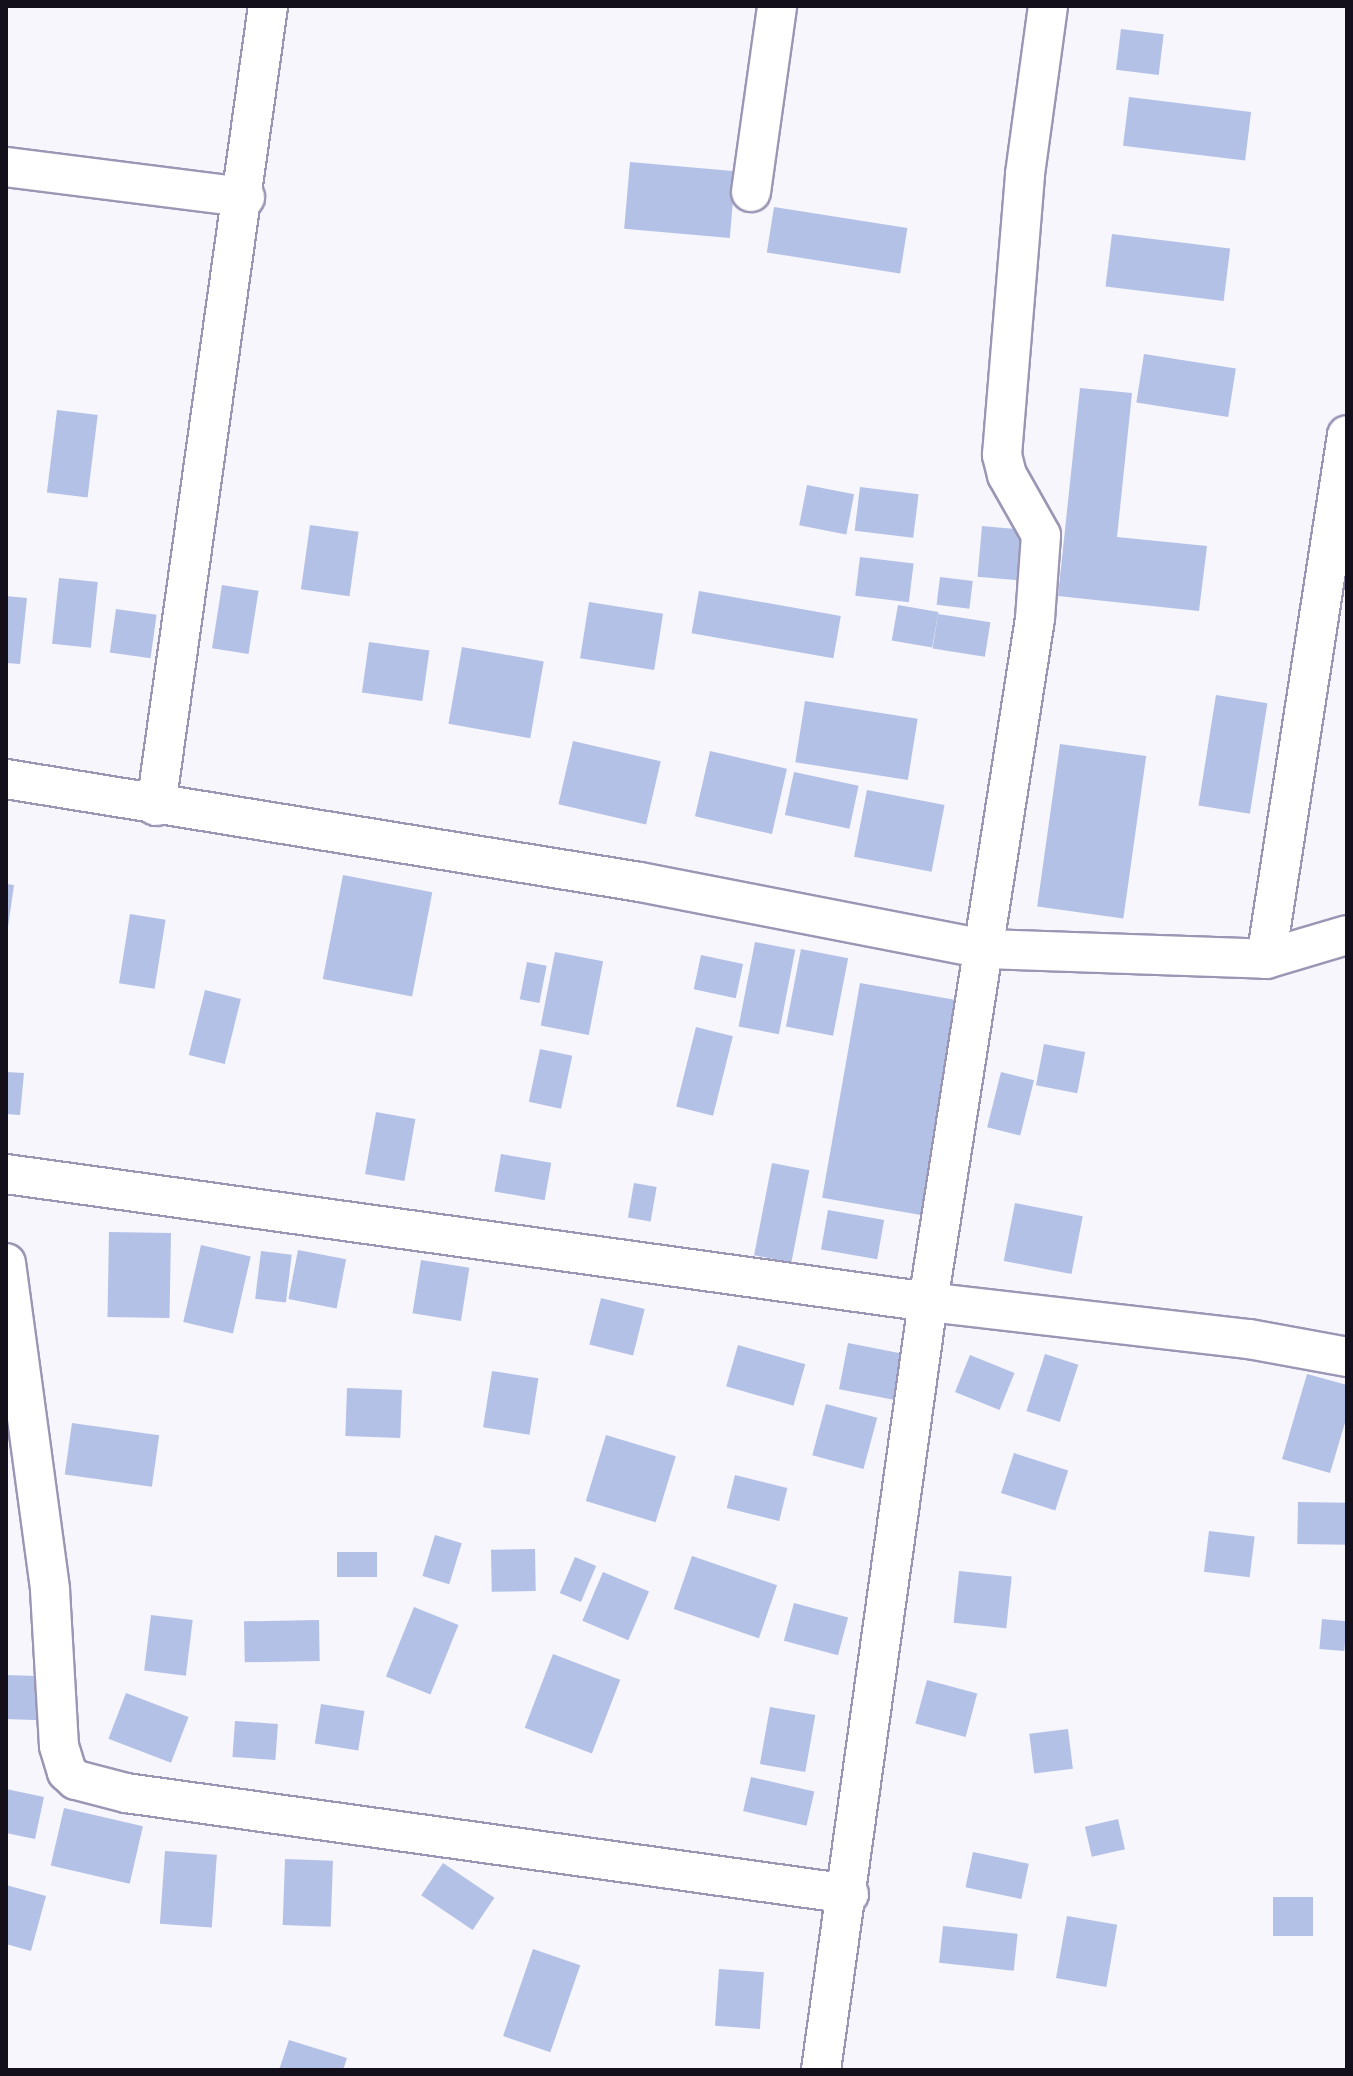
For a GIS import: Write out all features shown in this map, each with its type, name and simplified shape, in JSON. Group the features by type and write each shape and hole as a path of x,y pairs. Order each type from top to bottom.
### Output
{"street":[{"path":"156,806 245,197 268,6"},
{"path":"751,192 777,6"},
{"path":"821,2070 849,1894 928,1302 986,949 1042,549 1037,522 1007,475 1002,455 1025,174 1048,6"},
{"path":"6,167 245,197"},
{"path":"1266,959 1347,435"},
{"path":"6,779 156,806 640,882 986,949 1266,959 1347,935"},
{"path":"6,1174 928,1302 1249,1339 1347,1357"},
{"path":"6,1263 50,1590 59,1746 67,1772 76,1780 126,1793 849,1894"}],"building":[{"path":"1121,29 1164,34 1159,75 1116,70"},
{"path":"1129,97 1251,112 1245,161 1123,146"},
{"path":"630,162 736,171 730,238 624,229"},
{"path":"774,207 907,228 900,274 767,252"},
{"path":"1112,234 1230,249 1224,301 1106,287"},
{"path":"1144,354 1236,369 1228,417 1136,402"},
{"path":"1080,388 1132,393 1117,537 1207,546 1199,611 1058,596"},
{"path":"57,410 98,415 88,497 47,492"},
{"path":"807,485 854,494 846,534 799,525"},
{"path":"860,487 919,494 913,538 855,531"},
{"path":"310,525 359,532 349,596 301,589"},
{"path":"982,526 1034,531 1029,581 978,577"},
{"path":"860,557 914,564 909,602 855,596"},
{"path":"940,577 973,581 969,609 937,605"},
{"path":"59,578 98,582 91,648 52,644"},
{"path":"222,585 259,591 249,654 212,648"},
{"path":"699,591 841,616 833,658 692,633"},
{"path":"6,596 27,598 20,664 6,663"},
{"path":"589,602 663,614 654,670 580,658"},
{"path":"898,605 938,612 932,648 892,640"},
{"path":"116,609 157,615 150,658 110,653"},
{"path":"938,614 990,622 985,657 933,649"},
{"path":"369,642 429,650 422,701 362,693"},
{"path":"462,647 544,661 530,738 448,724"},
{"path":"1216,695 1267,703 1250,814 1198,806"},
{"path":"805,701 918,719 908,780 795,762"},
{"path":"573,741 661,761 646,825 558,804"},
{"path":"1060,744 1146,756 1123,919 1037,906"},
{"path":"710,751 787,769 772,834 695,816"},
{"path":"794,772 859,786 849,829 785,815"},
{"path":"867,790 945,805 932,872 854,857"},
{"path":"343,875 432,892 412,996 323,979"},
{"path":"6,884 14,885 8,927 6,927"},
{"path":"130,914 166,920 155,989 119,983"},
{"path":"755,942 795,950 779,1034 739,1026"},
{"path":"801,949 848,958 833,1036 786,1027"},
{"path":"555,952 603,961 589,1035 541,1026"},
{"path":"701,955 743,964 736,998 694,989"},
{"path":"527,962 547,966 539,1003 520,999"},
{"path":"860,983 964,1001 927,1216 822,1198"},
{"path":"205,990 241,999 225,1064 189,1055"},
{"path":"696,1027 733,1036 713,1116 676,1107"},
{"path":"1044,1044 1085,1052 1077,1093 1036,1085"},
{"path":"540,1049 572,1056 561,1109 529,1102"},
{"path":"6,1072 24,1073 20,1115 6,1114"},
{"path":"1001,1072 1034,1080 1020,1136 987,1127"},
{"path":"376,1112 415,1119 404,1181 365,1174"},
{"path":"501,1154 551,1163 545,1200 494,1191"},
{"path":"772,1163 809,1170 791,1263 754,1255"},
{"path":"634,1183 657,1187 651,1221 628,1217"},
{"path":"1015,1203 1083,1216 1071,1274 1004,1261"},
{"path":"828,1210 884,1220 877,1259 821,1249"},
{"path":"109,1232 171,1233 170,1318 108,1317"},
{"path":"201,1245 251,1256 233,1333 183,1322"},
{"path":"298,1250 346,1259 337,1308 288,1299"},
{"path":"261,1251 292,1255 286,1302 255,1299"},
{"path":"421,1260 469,1268 461,1321 413,1313"},
{"path":"601,1298 645,1309 633,1355 589,1345"},
{"path":"848,1343 908,1355 899,1401 839,1389"},
{"path":"738,1345 805,1364 793,1406 726,1386"},
{"path":"1045,1354 1078,1365 1060,1422 1026,1411"},
{"path":"970,1355 1015,1373 1000,1410 955,1392"},
{"path":"492,1371 538,1378 530,1435 483,1427"},
{"path":"1307,1374 1347,1385 1347,1416 1330,1473 1282,1459"},
{"path":"347,1388 402,1390 400,1438 345,1436"},
{"path":"826,1404 877,1418 863,1469 812,1455"},
{"path":"72,1423 159,1435 152,1487 65,1474"},
{"path":"606,1435 676,1456 656,1522 586,1501"},
{"path":"1014,1453 1068,1471 1055,1511 1001,1493"},
{"path":"735,1475 787,1488 779,1521 727,1508"},
{"path":"1298,1502 1347,1503 1346,1545 1297,1544"},
{"path":"1209,1531 1255,1537 1250,1577 1204,1572"},
{"path":"435,1535 462,1543 449,1584 422,1576"},
{"path":"535,1549 536,1591 492,1592 491,1550"},
{"path":"337,1552 377,1552 377,1577 337,1577"},
{"path":"692,1556 777,1585 759,1638 674,1609"},
{"path":"575,1557 596,1566 581,1602 560,1593"},
{"path":"959,1571 1012,1577 1006,1628 954,1623"},
{"path":"603,1572 649,1592 628,1640 582,1621"},
{"path":"794,1603 848,1617 838,1655 784,1641"},
{"path":"414,1607 459,1625 430,1695 386,1677"},
{"path":"151,1615 193,1620 186,1676 144,1671"},
{"path":"1322,1619 1347,1621 1344,1651 1319,1649"},
{"path":"319,1620 320,1661 245,1662 244,1621"},
{"path":"553,1654 620,1680 592,1754 525,1728"},
{"path":"6,1675 44,1676 42,1720 6,1719"},
{"path":"927,1680 977,1693 966,1737 915,1723"},
{"path":"126,1693 189,1717 171,1763 108,1739"},
{"path":"321,1704 364,1711 358,1750 315,1744"},
{"path":"770,1707 815,1715 805,1772 760,1764"},
{"path":"235,1721 278,1724 275,1760 232,1757"},
{"path":"1068,1729 1073,1769 1034,1773 1029,1734"},
{"path":"751,1777 814,1792 806,1826 743,1811"},
{"path":"6,1789 44,1797 35,1839 6,1833"},
{"path":"64,1808 143,1826 130,1884 51,1865"},
{"path":"1118,1819 1125,1849 1092,1857 1085,1827"},
{"path":"165,1851 217,1855 212,1927 160,1924"},
{"path":"973,1852 1029,1864 1021,1899 966,1887"},
{"path":"285,1859 333,1861 331,1927 283,1925"},
{"path":"443,1863 494,1898 473,1930 421,1895"},
{"path":"6,1885 46,1896 31,1951 6,1944"},
{"path":"1273,1897 1313,1897 1313,1936 1273,1936"},
{"path":"1067,1916 1117,1925 1106,1987 1056,1978"},
{"path":"943,1926 1018,1934 1014,1971 939,1963"},
{"path":"533,1949 580,1965 550,2052 503,2036"},
{"path":"719,1969 764,1972 760,2029 715,2026"},
{"path":"289,2040 347,2058 343,2070 279,2070"}]}
